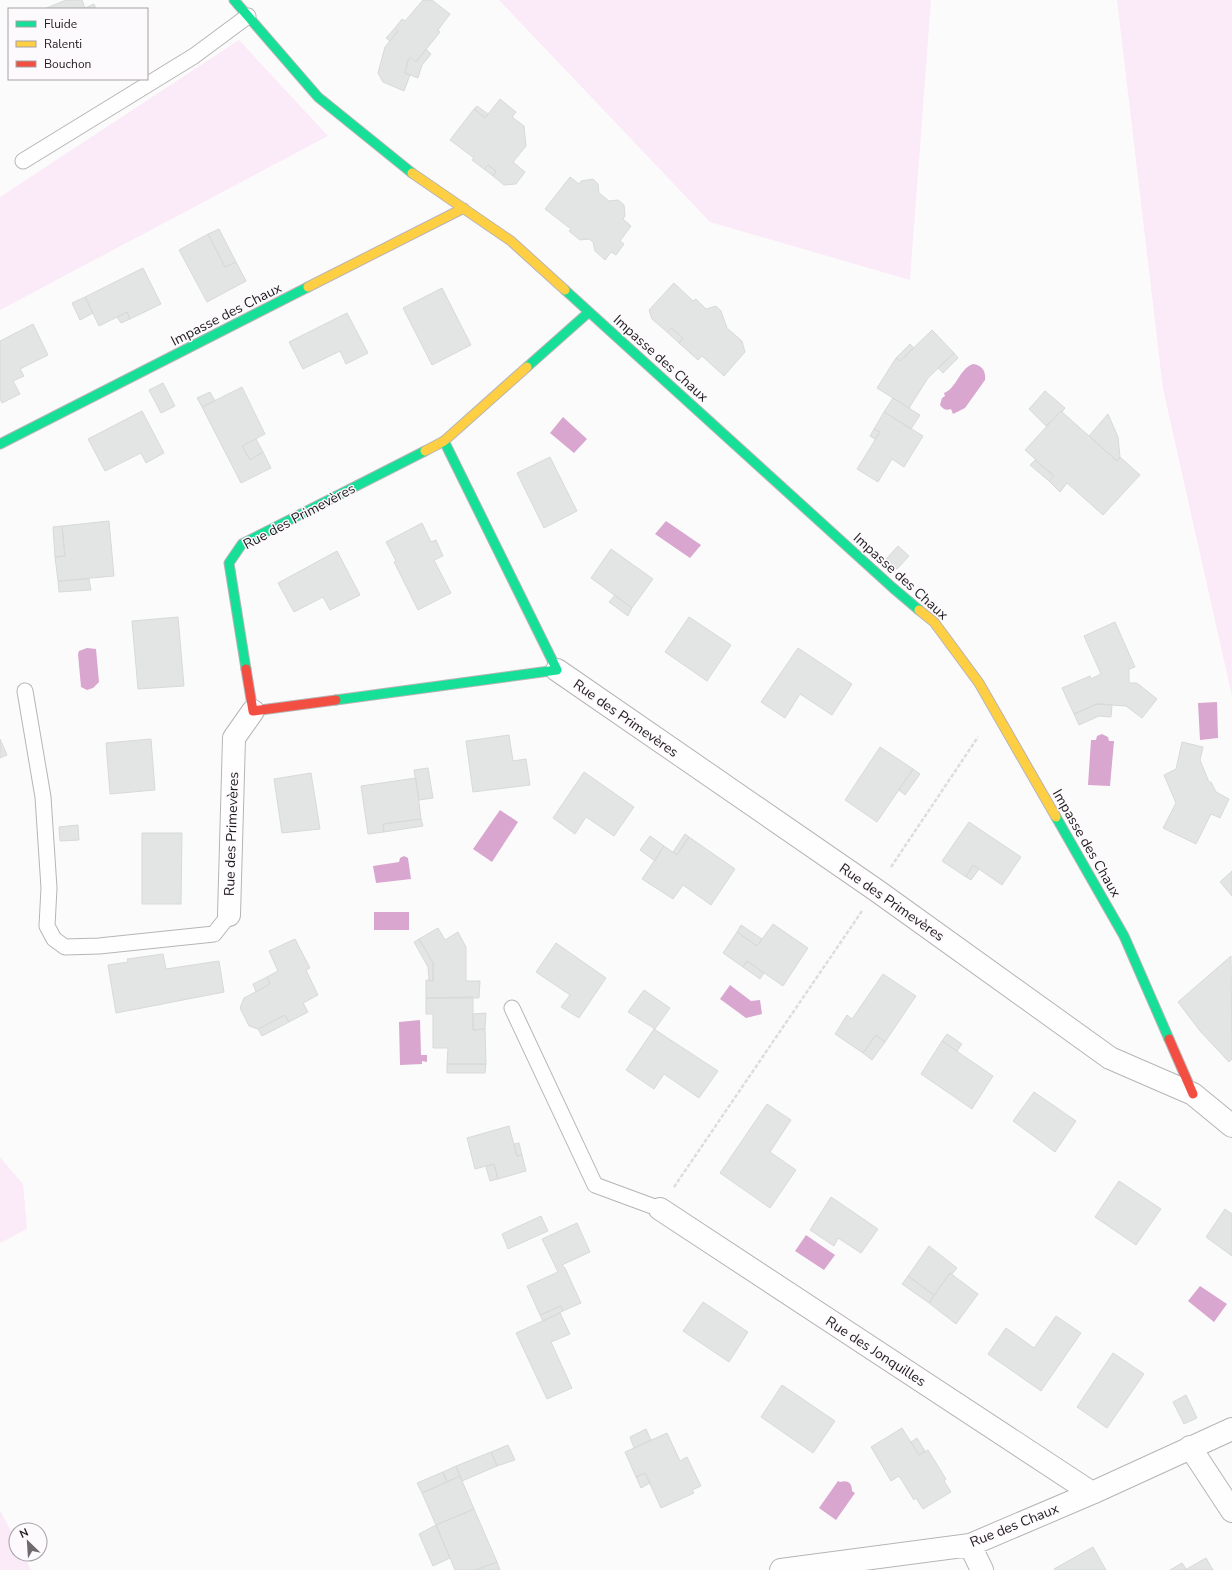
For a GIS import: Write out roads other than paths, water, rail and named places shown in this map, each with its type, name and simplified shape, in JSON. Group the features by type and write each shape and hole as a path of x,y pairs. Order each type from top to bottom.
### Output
{"street":[{"name":"Impasse des Chaux","path":"234,0 318,97 406,169 512,242 893,588 934,622 979,683 1124,936 1193,1094"},
{"name":"Impasse des Chaux","path":"0,444 464,208"},
{"name":"Rue des Primevères","path":"229,915 234,738 253,711 229,563 242,544 444,441 589,312"},
{"name":"Rue des Primevères","path":"444,441 557,670 876,890 1110,1058 1193,1094 1232,1126"},
{"path":"253,711 557,670"},
{"name":"Rue des Jonquilles","path":"660,1209 1092,1493"},
{"name":"Rue des Chaux","path":"781,1570 970,1545 1092,1493 1232,1429"},
{"path":"1190,1448 1232,1511"},
{"path":"970,1545 982,1570"}],"lane":[{"path":"23,161 194,56 248,16"},
{"path":"25,691 43,798 49,888 47,926 54,939 65,947 99,946 214,934 229,915"},
{"path":"512,1008 595,1185 660,1209"}]}
